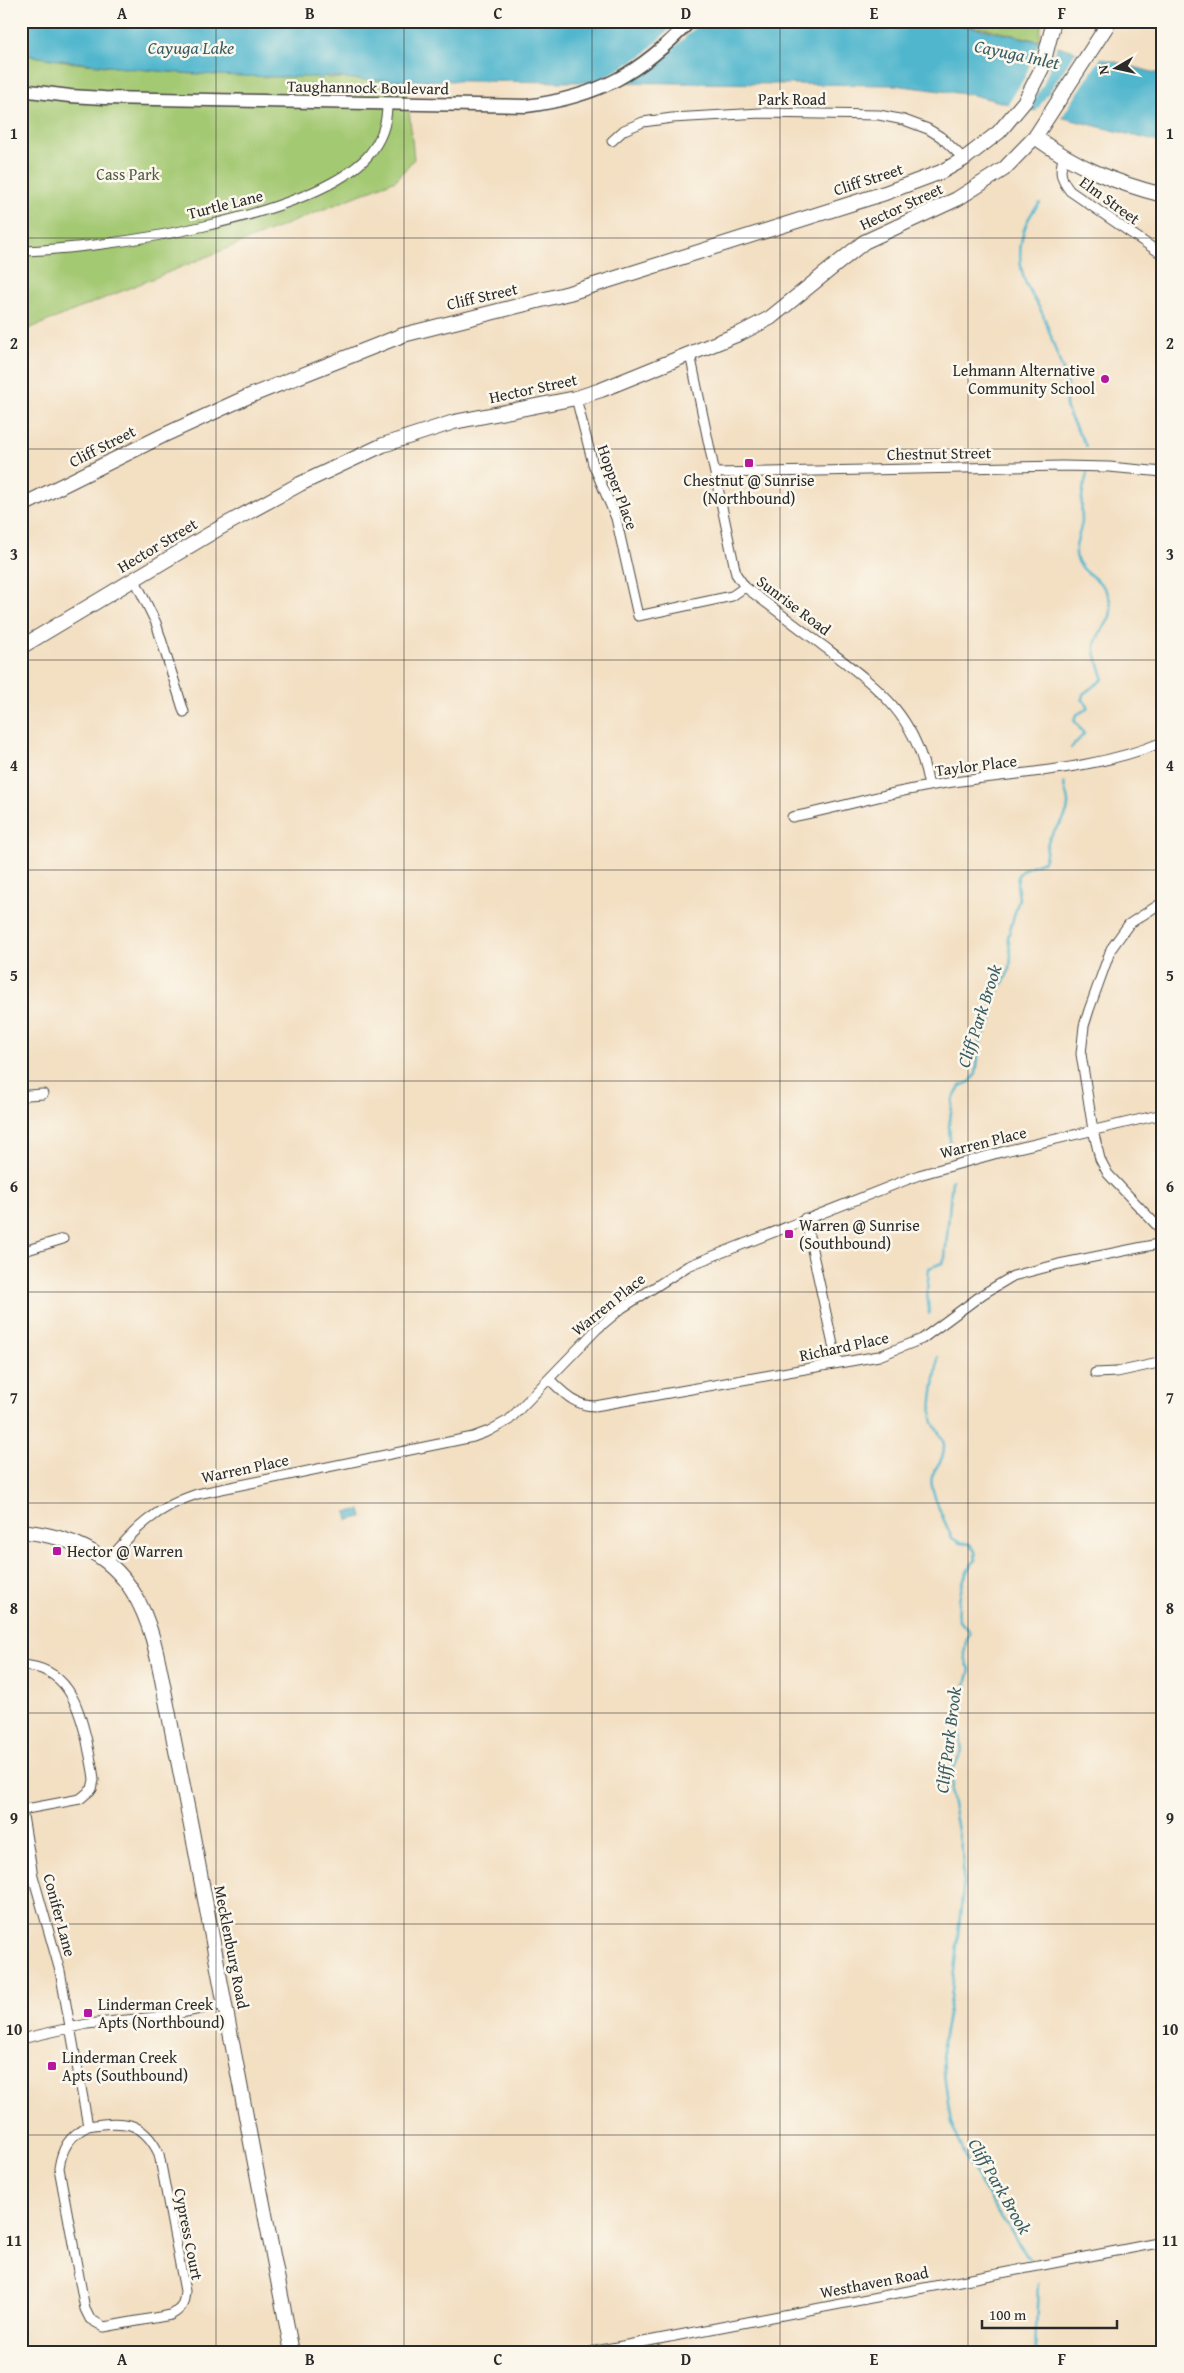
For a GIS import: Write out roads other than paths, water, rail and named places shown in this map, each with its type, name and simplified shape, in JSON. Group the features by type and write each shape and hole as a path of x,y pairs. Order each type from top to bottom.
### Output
{"main road":[{"name":"Taughannock Boulevard","path":"21,90 104,98 526,106 574,97 605,86 637,68 661,51 690,21"},
{"name":"Hector Street","path":"21,648 134,578 300,484 383,445 454,422 576,398 634,378 770,318 864,242 957,199 986,182 1014,160 1035,137 1110,21"},
{"name":"Cliff Street","path":"21,506 162,436 247,397 403,335 568,293 932,177 964,159 999,132 1009,121 1034,84 1048,49 1053,28"},
{"path":"1035,137 1064,156 1108,179 1163,195"},
{"path":"21,1531 58,1537 76,1543 108,1562"},
{"name":"Mecklenburg Road","path":"108,1562 124,1578 134,1593 152,1636 292,2352"}],"street":[{"name":"Turtle Lane","path":"21,251 134,240 246,216 301,197 334,181 366,157 386,126 387,104"},
{"name":"Park Road","path":"612,141 624,130 643,122 672,118 761,113 879,115 904,120 928,129 941,137 964,159"},
{"name":"Elm Street","path":"1064,156 1061,176 1070,191 1163,255"},
{"name":"Sunrise Road","path":"690,354 736,574 745,588 862,675 888,698 899,711 915,740 922,757 929,786"},
{"name":"Hopper Place","path":"576,398 593,464 616,518 638,616 732,596 745,588"},
{"name":"Chestnut Street","path":"715,473 1062,466 1109,467 1163,472"},
{"path":"134,578 156,623 184,712"},
{"name":"Taylor Place","path":"792,817 929,786 1082,766 1124,756 1163,742"},
{"path":"1163,902 1129,924 1118,938 1106,960 1089,1010 1082,1038 1082,1063 1098,1152 1108,1174 1163,1232"},
{"path":"21,1098 28,1095 43,1094"},
{"name":"Warren Place","path":"108,1562 141,1525 177,1501 210,1490 481,1434 498,1427 515,1414 597,1329 622,1308 658,1283 716,1253 953,1164 1163,1114"},
{"path":"805,1218 838,1364"},
{"path":"21,1252 64,1239"},
{"name":"Richard Place","path":"549,1379 572,1400 587,1406 595,1406 879,1356 914,1343 983,1294 1013,1276 1059,1264 1163,1244"},
{"path":"1095,1373 1163,1362"},
{"path":"21,1665 38,1668 51,1674 63,1683 74,1698 80,1713 94,1780 92,1788 80,1799 22,1810"},
{"name":"Conifer Lane","path":"22,1810 35,1884 60,1970 68,2028"},
{"path":"21,2039 68,2028 166,2016 225,2004"},
{"path":"68,2028 88,2126"},
{"name":"Cypress Court","path":"117,2122 138,2127 148,2135 159,2154 185,2292 184,2304 180,2310 171,2315 104,2327 90,2319 85,2309 59,2168 61,2155 67,2142 75,2133 88,2126 117,2122"},
{"name":"Westhaven Road","path":"591,2352 1163,2242"}],"water":[{"path":"21,21 925,21 1016,36 1163,75 1163,143 973,95 894,85 364,80 324,76 320,80 317,77 243,76 132,69 21,54"},
{"path":"361,1510 363,1517 348,1520 346,1512"}],"waterway":[{"name":"Cliff Park Brook","path":"1040,203 1033,211 1024,229 1020,261 1027,285 1043,315 1066,377 1068,386 1067,410 1086,446"},
{"name":"Cliff Park Brook","path":"1071,748 1084,734 1074,720 1076,715 1087,709 1087,705 1082,699 1083,694 1103,679 1095,646 1098,636 1111,614 1106,590 1080,565 1076,554 1076,545 1082,522 1082,496 1087,473"},
{"name":"Cliff Park Brook","path":"951,1153 949,1126 953,1100 960,1086 970,1082 976,1074 980,1042 992,1019 994,1000 1010,969 1011,955 1008,937 1019,898 1018,875 1024,869 1044,861 1047,845 1052,833 1062,821 1067,811 1068,802 1064,782"},
{"name":"Cliff Park Brook","path":"929,1314 927,1292 929,1268 942,1263 945,1258 952,1180"},
{"name":"Cliff Park Brook","path":"938,1357 931,1410 933,1422 943,1441 944,1450 932,1477 933,1490 952,1538 960,1543 970,1544 975,1551 976,1560 971,1565 964,1580 959,1606 959,1621 968,1629 970,1634 966,1642 965,1652 966,1661 970,1669 961,1705 959,1725 962,1752 954,1767 951,1793 963,1858 963,1889 951,1999 943,2041 944,2074 951,2123 970,2166 1029,2258"},
{"name":"Cliff Park Brook","path":"1035,2352 1038,2284"}],"place":[{"name":"Lehmann Alternative Community School","path":"1105,379"},
{"name":"Chestnut @ Sunrise (Northbound)","path":"749,463"},
{"name":"Warren @ Sunrise (Southbound)","path":"789,1234"},
{"name":"Hector @ Warren","path":"57,1551"},
{"name":"Linderman Creek Apts (Northbound)","path":"88,2013"},
{"name":"Linderman Creek Apts (Southbound)","path":"52,2066"}],"water label":[{"name":"Cayuga Lake","path":"191,47"},
{"name":"Cayuga Inlet","path":"1017,54"}],"park label":[{"name":"Cass Park","path":"128,174"}]}
